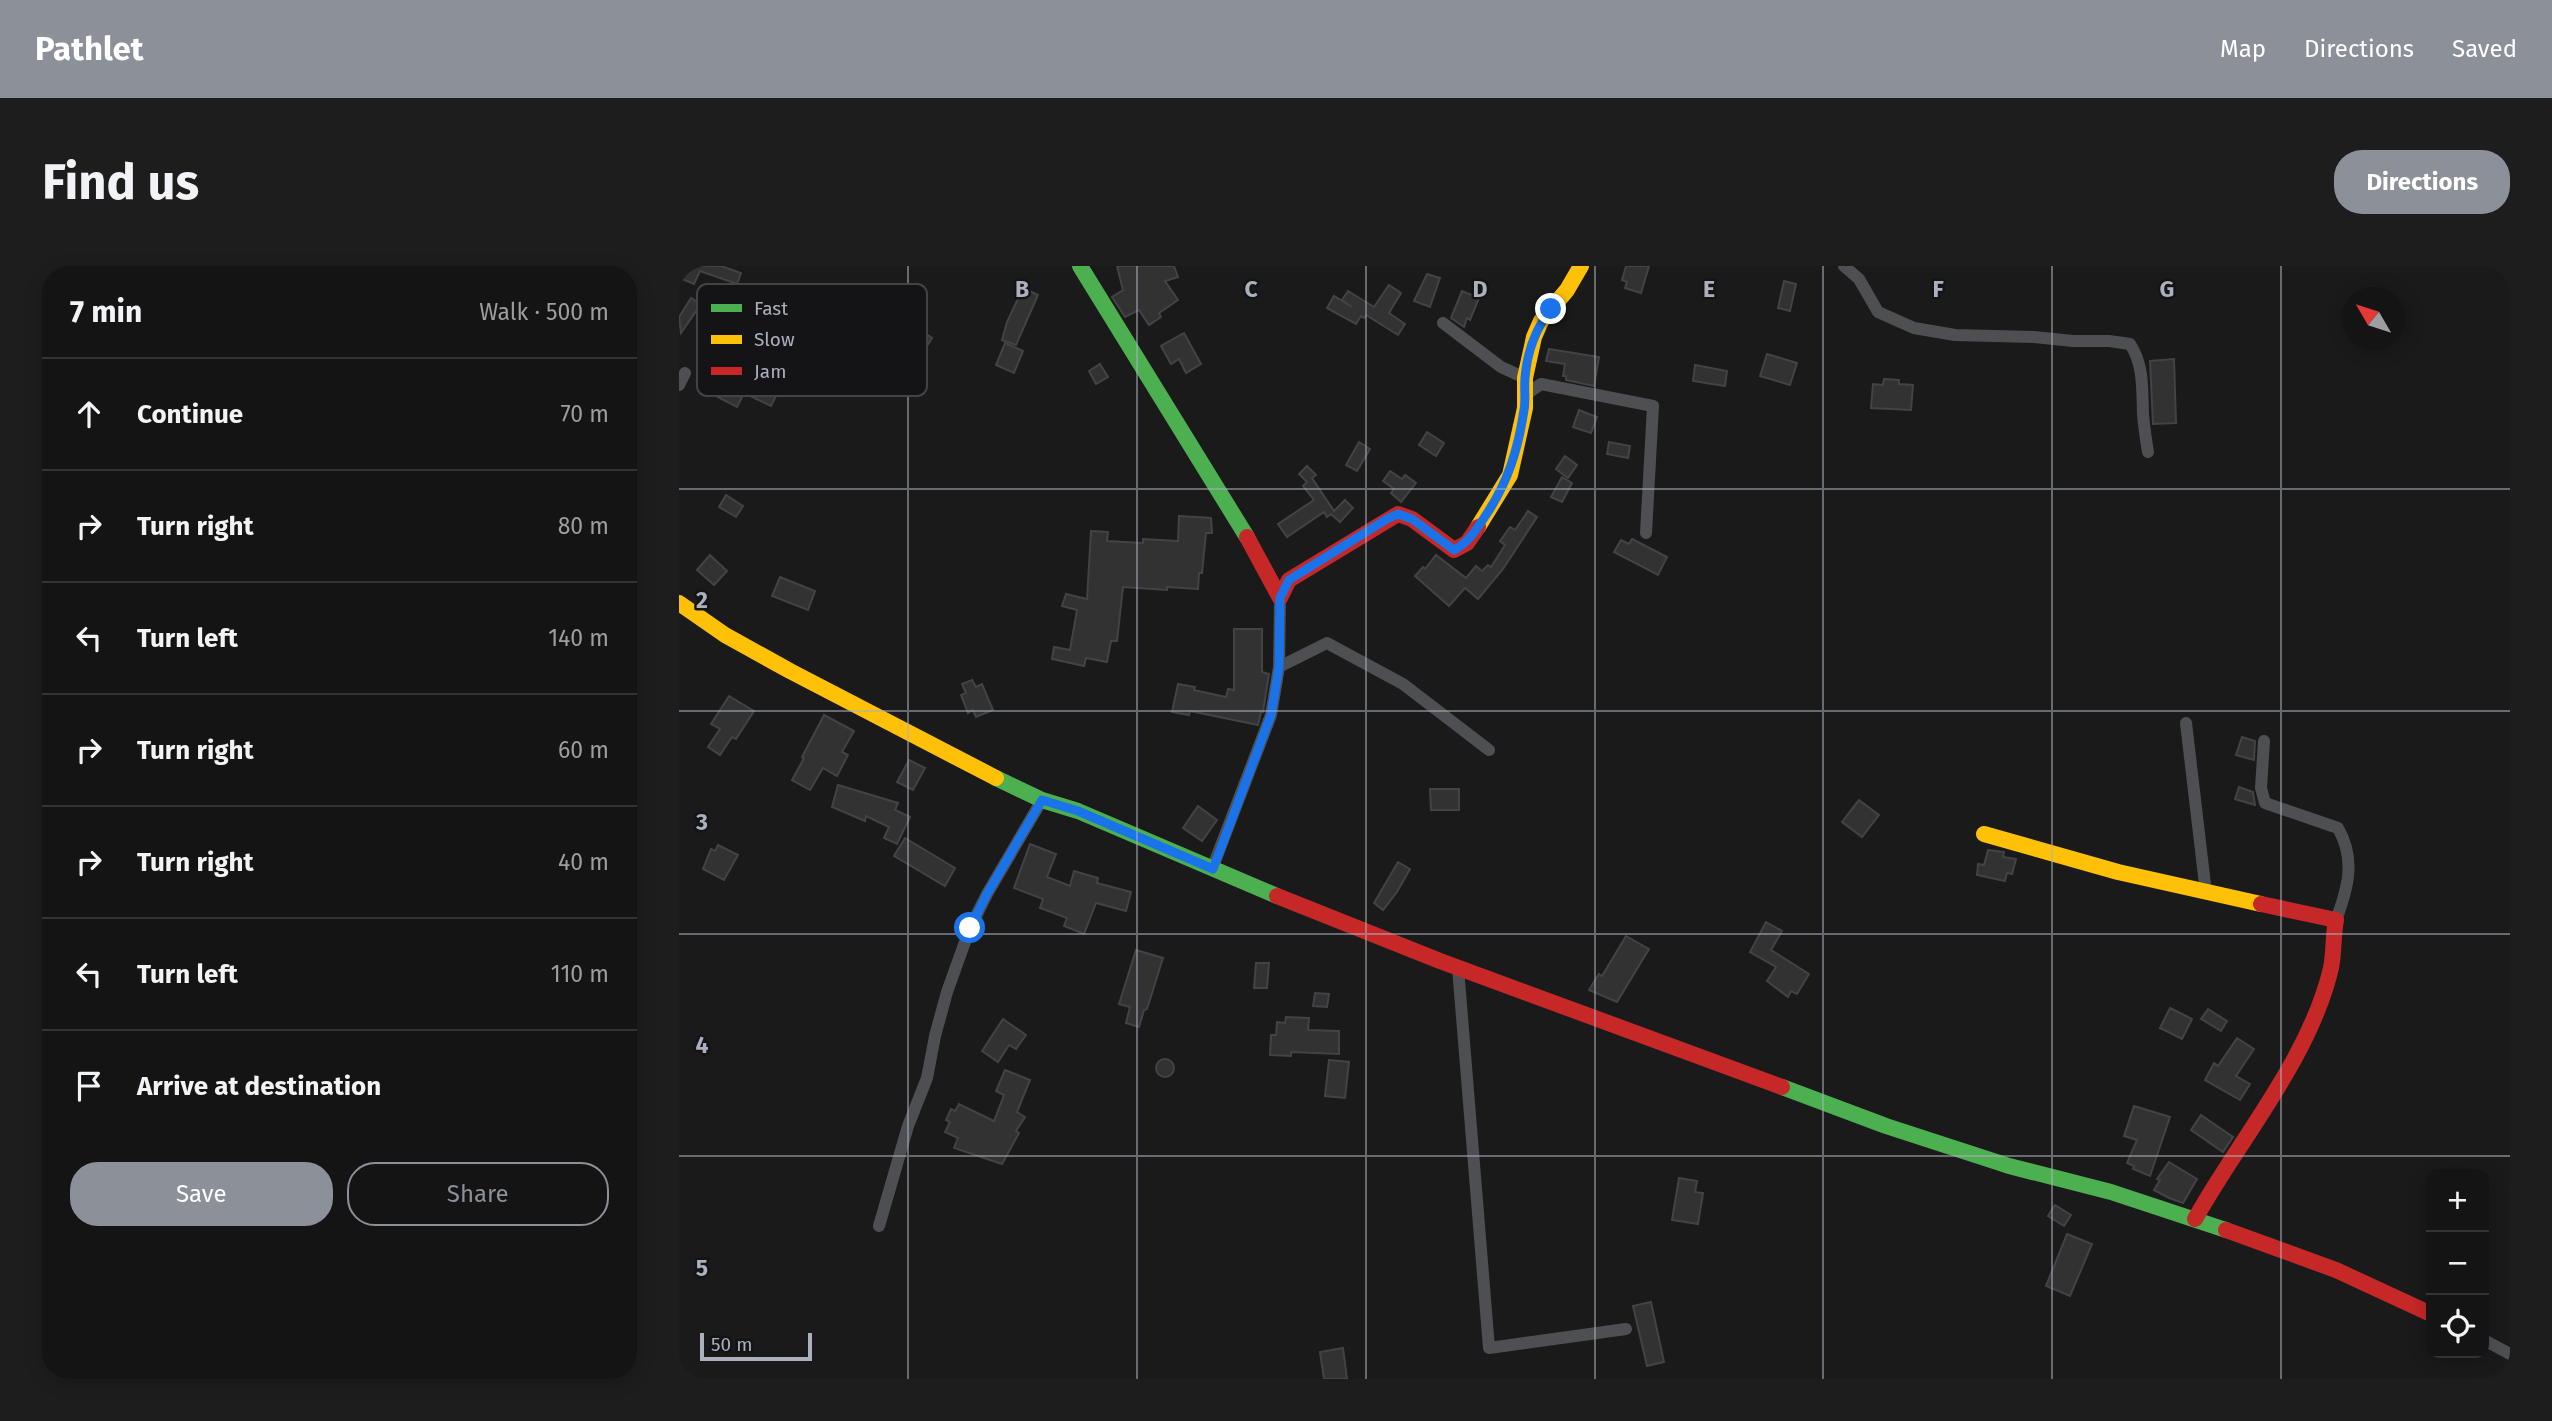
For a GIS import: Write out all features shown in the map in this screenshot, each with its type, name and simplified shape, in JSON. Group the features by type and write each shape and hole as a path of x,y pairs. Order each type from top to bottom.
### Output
{"street":[{"path":"1080,266 1230,507 1280,598"},
{"path":"1213,869 1271,715 1279,667 1280,598 1289,580 1398,514 1412,519 1454,550 1467,543 1510,475 1525,408 1525,377 1534,337 1541,321 1567,290 1581,266"},
{"path":"1844,266 1859,279 1878,312 1914,328 1955,335 2130,344 2137,355 2142,382 2148,452"},
{"path":"1443,323 1501,368 1525,377"},
{"path":"1525,395 1541,384 1653,407 1646,533"},
{"path":"679,603 726,635 790,671 974,768 1042,800 1078,811 1458,968 1887,1126 2009,1166 2111,1192 2195,1219 2336,1270 2426,1312"},
{"path":"1279,667 1327,643 1403,684 1489,750"},
{"path":"2186,723 2206,893"},
{"path":"2195,1219 2269,1104 2312,1022 2331,967 2336,920 2347,890 2349,860 2346,843 2338,828 2265,803 2261,788 2263,741"},
{"path":"879,1226 908,1126 927,1078 947,992 970,928 1042,800"},
{"path":"1984,834 2119,872 2336,920"},
{"path":"1458,968 1489,1348 1626,1329"},
{"path":"2489,1343 2510,1354"}],"building":[{"path":"688,266 721,266 741,273 737,284 700,271 694,284 682,279"},
{"path":"1117,266 1174,266 1178,277 1165,281 1178,300 1159,313 1161,317 1149,325 1139,310 1125,317 1112,297 1123,290"},
{"path":"1626,266 1649,266 1641,293 1625,288 1627,282 1622,280"},
{"path":"1427,274 1440,278 1430,307 1414,301"},
{"path":"1784,281 1796,284 1790,311 1778,308"},
{"path":"1389,285 1401,293 1389,313 1405,324 1398,335 1366,315 1364,318 1361,316 1356,324 1327,308 1334,296 1352,307 1342,300 1348,291 1374,307"},
{"path":"1023,288 1038,295 1016,345 1002,340 1007,322"},
{"path":"1462,291 1479,298 1470,320 1467,318 1464,327 1451,318"},
{"path":"691,298 697,302 697,310 681,333 679,317"},
{"path":"1184,333 1201,364 1186,373 1179,359 1171,364 1161,346"},
{"path":"1005,343 1023,351 1014,373 996,365"},
{"path":"1549,349 1599,357 1594,386 1566,380 1566,376 1563,376 1565,364 1546,361"},
{"path":"1767,354 1797,363 1790,385 1760,376"},
{"path":"2174,359 2176,423 2153,424 2150,361"},
{"path":"1100,364 1108,377 1096,384 1089,371"},
{"path":"1695,365 1727,371 1725,386 1693,381"},
{"path":"1884,379 1913,385 1911,410 1871,408 1873,384 1883,385"},
{"path":"716,396 742,396 737,407"},
{"path":"750,396 776,396 771,406"},
{"path":"1579,410 1597,417 1591,433 1573,427"},
{"path":"1427,432 1444,443 1436,456 1419,445"},
{"path":"1359,442 1370,449 1357,471 1346,465"},
{"path":"1609,442 1630,446 1628,458 1607,454"},
{"path":"1565,456 1577,465 1568,478 1556,469"},
{"path":"1307,466 1316,475 1312,478 1334,511 1345,500 1353,508 1340,522 1331,514 1327,517 1324,512 1287,537 1278,524 1314,500 1303,486 1307,482 1299,474"},
{"path":"1390,471 1402,479 1405,475 1416,483 1401,502 1391,493 1394,489 1383,481"},
{"path":"1562,477 1572,483 1562,502 1551,497"},
{"path":"726,495 743,506 736,517 719,507"},
{"path":"1528,511 1537,517 1503,569 1478,599 1465,588 1449,606 1415,576 1423,567 1425,569 1436,555 1466,578 1476,566 1482,571 1488,565 1491,567 1505,545 1500,541 1510,527 1515,530"},
{"path":"1179,516 1211,518 1212,533 1206,533 1198,589 1123,587 1117,641 1111,641 1107,662 1086,658 1084,666 1052,659 1054,647 1070,650 1077,610 1062,606 1066,594 1087,599 1091,531 1108,532 1107,541 1178,541"},
{"path":"1632,539 1667,557 1658,575 1614,552 1621,540 1629,544"},
{"path":"710,555 727,571 714,585 697,570"},
{"path":"780,577 815,591 808,610 772,596"},
{"path":"1234,629 1262,629 1262,672 1269,674 1263,712 1258,725 1190,711 1189,715 1172,712 1178,684 1226,697 1228,689 1234,690"},
{"path":"972,680 976,687 982,684 993,710 976,717 973,710 968,713 961,695 966,693 962,684"},
{"path":"729,696 754,711 736,739 732,737 720,755 708,747 720,729 711,724"},
{"path":"824,715 854,731 842,752 848,755 837,776 823,768 810,790 792,780"},
{"path":"2242,737 2255,741 2254,760 2236,755"},
{"path":"909,760 925,768 913,790 897,782"},
{"path":"838,785 898,803 895,810 910,817 897,844 884,838 889,827 866,816 865,821 832,807"},
{"path":"2239,787 2253,792 2255,805 2235,799"},
{"path":"1430,789 1459,789 1459,810 1431,810"},
{"path":"1859,800 1879,815 1862,837 1842,822"},
{"path":"1198,806 1217,820 1202,841 1183,828"},
{"path":"905,838 955,868 945,886 894,856"},
{"path":"1030,844 1056,854 1047,877 1070,886 1074,871 1098,878 1097,883 1131,892 1126,911 1096,903 1084,934 1064,926 1067,918 1040,908 1043,899 1014,888"},
{"path":"718,845 738,855 724,880 703,869 711,849 715,851"},
{"path":"1988,850 2004,852 2003,857 2016,859 2012,874 2007,873 2005,881 1977,875 1978,864 1984,865"},
{"path":"1398,862 1410,869 1383,910 1374,903"},
{"path":"1766,922 1782,931 1771,950 1809,974 1797,994 1791,991 1788,997 1767,981 1776,967 1750,952"},
{"path":"1626,936 1649,949 1617,1002 1589,990 1599,974 1602,976"},
{"path":"1136,950 1163,958 1139,1027 1126,1023 1130,1007 1119,1004"},
{"path":"1256,963 1269,963 1267,988 1254,988"},
{"path":"1315,993 1329,994 1327,1007 1313,1006"},
{"path":"2170,1008 2192,1019 2182,1039 2160,1028"},
{"path":"2208,1009 2227,1021 2221,1031 2201,1019"},
{"path":"1286,1017 1309,1018 1308,1030 1339,1031 1339,1054 1291,1052 1291,1056 1270,1055 1271,1035 1276,1035 1277,1022 1285,1023"},
{"path":"1003,1019 1026,1035 1016,1049 1009,1045 998,1062 982,1051"},
{"path":"2237,1038 2254,1049 2236,1076 2250,1084 2240,1100 2205,1080 2214,1063 2218,1066"},
{"path":"1165,1059 1173,1064 1174,1068 1169,1076 1165,1077 1157,1072 1156,1068 1161,1060"},
{"path":"1329,1060 1349,1062 1345,1098 1325,1096"},
{"path":"1005,1070 1030,1080 1017,1112 1025,1117 1002,1164 954,1148 958,1138 945,1132 950,1122 946,1120 951,1109 955,1111 959,1104 994,1121 1004,1095 996,1091"},
{"path":"2134,1106 2170,1117 2150,1176 2133,1169 2134,1166 2127,1163 2137,1140 2124,1136"},
{"path":"2201,1115 2233,1137 2223,1152 2191,1130"},
{"path":"2169,1162 2197,1179 2183,1203 2154,1190 2160,1180 2157,1179"},
{"path":"1679,1178 1697,1181 1695,1192 1703,1193 1698,1224 1672,1220"},
{"path":"2055,1205 2071,1215 2064,1226 2048,1216"},
{"path":"2067,1234 2092,1244 2070,1296 2046,1286"},
{"path":"1651,1302 1664,1362 1647,1366 1633,1306"},
{"path":"1343,1348 1347,1379 1324,1379 1320,1352"}],"traffic: fast":[{"path":"1080,266 1247,537"},
{"path":"996,778 1042,800 1078,811 1277,896"},
{"path":"1782,1087 1886,1126 2009,1166 2111,1192 2226,1230"}],"traffic: slow":[{"path":"1478,527 1510,475 1525,408 1525,378 1534,337 1541,321 1567,290 1581,266"},
{"path":"679,603 725,635 790,671 996,778"},
{"path":"1984,834 2118,872 2261,904"}],"traffic: jam":[{"path":"1247,537 1280,598 1289,580 1398,514 1412,519 1454,550 1467,543 1478,527"},
{"path":"1277,896 1440,961 1782,1087"},
{"path":"2195,1219 2290,1066 2321,1001 2331,968 2336,920 2261,904"},
{"path":"2226,1230 2336,1270 2426,1312"}],"route":[{"path":"970,928 1042,800 1078,811 1213,869 1271,715 1279,667 1280,598 1289,580 1398,514 1412,519 1454,550 1467,543 1510,475 1525,408 1525,377 1534,337 1541,321 1551,309"}]}
